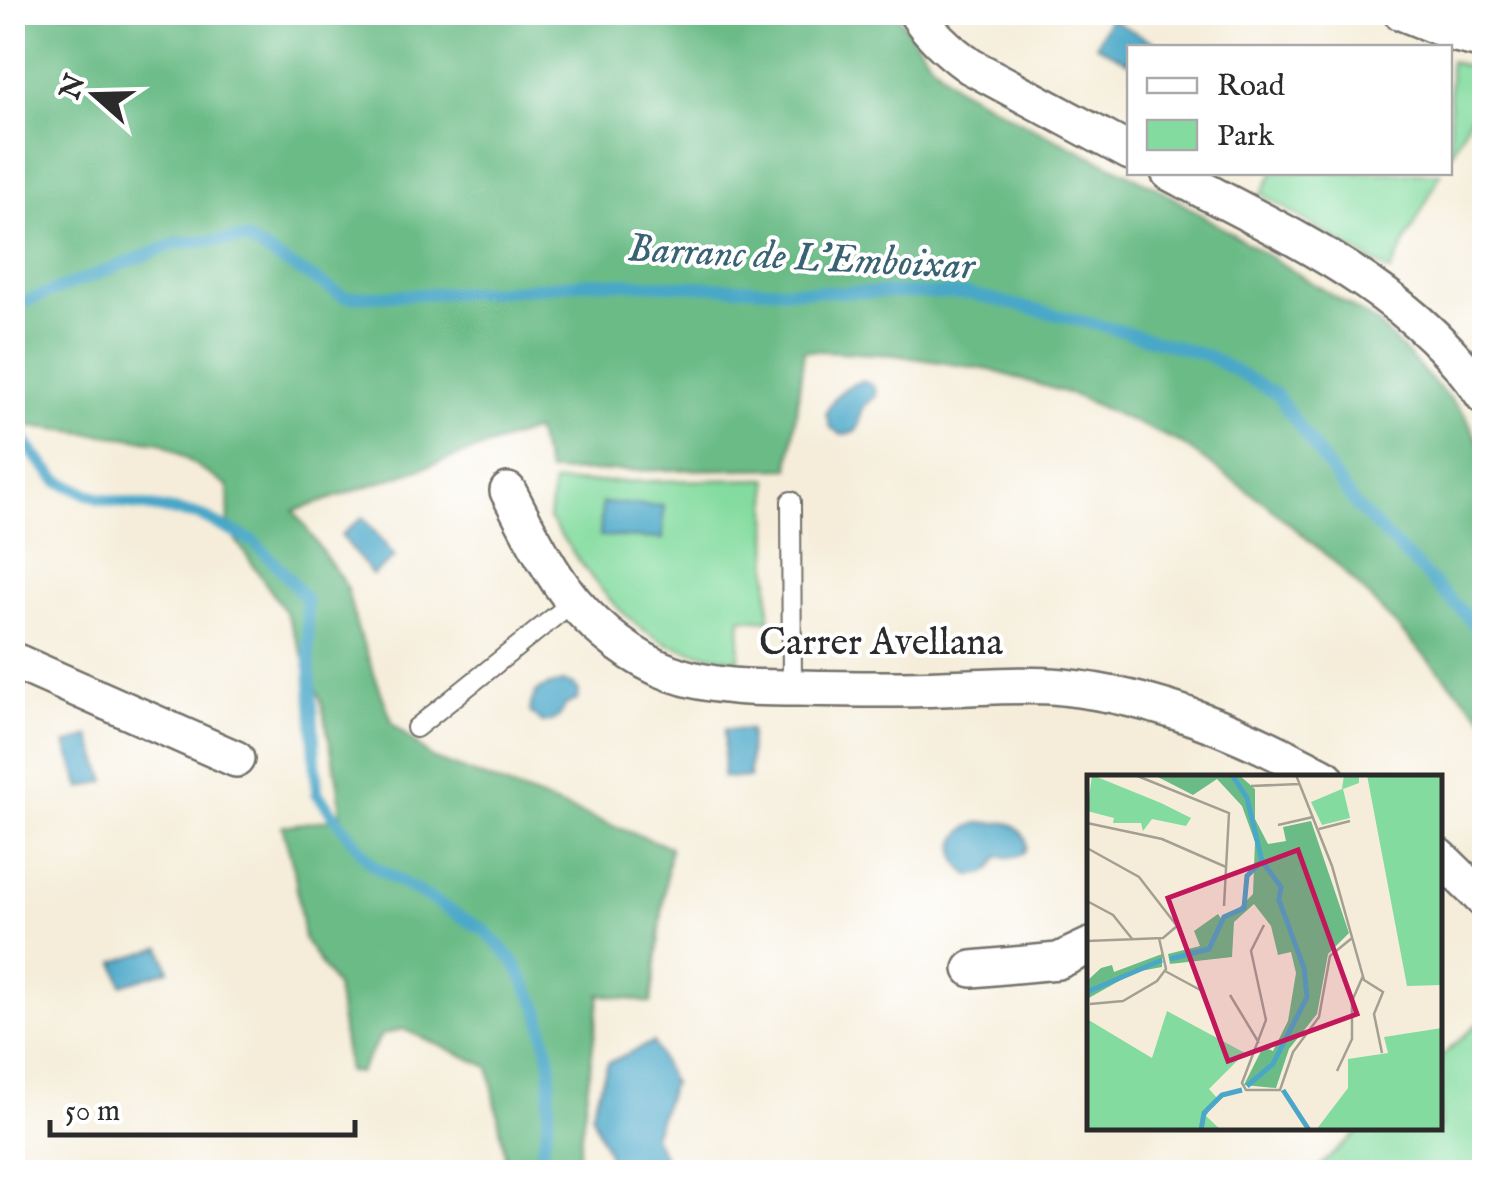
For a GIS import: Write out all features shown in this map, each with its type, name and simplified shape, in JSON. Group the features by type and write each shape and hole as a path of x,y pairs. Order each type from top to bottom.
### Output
{"street":[{"path":"916,12 950,52 970,66 1127,150"},
{"path":"1401,12 1484,41"},
{"path":"1175,175 1312,248 1412,315 1452,355 1484,396"},
{"name":"Carrer Avellana","path":"508,492 543,556 574,601 625,648 672,674 712,684 792,688 1059,686 1127,696 1250,738 1320,775"},
{"path":"12,660 236,759"},
{"path":"972,969 1058,961 1087,947"}],"lane":[{"path":"791,501 792,688"},
{"path":"416,728 574,601"}],"green space":[{"path":"13,13 896,13 929,60 955,86 1154,186 1376,322 1465,415 1484,453 1484,718 1338,565 1265,503 1179,442 1071,394 990,370 895,355 804,350 789,468 548,472 535,430 294,511 346,586 357,628 393,724 432,758 670,847 651,1003 600,994 576,1172 506,1172 489,1067 403,1029 381,1035 359,1073 348,1071 336,987 304,939 294,869 282,826 341,818 321,700 286,613 229,530 228,487 161,442 13,424"},
{"path":"1452,62 1484,72 1484,89 1452,153"},
{"path":"1271,175 1440,175 1390,272 1261,194"},
{"path":"768,479 769,620 741,618 739,660 695,652 650,634 616,606 549,519 553,483"},
{"path":"1478,1023 1484,1036 1484,1172 1313,1172 1361,1130 1442,1130 1442,1056"}],"water":[{"path":"1109,19 1159,45 1127,45 1127,61 1096,45"},
{"path":"863,381 873,386 876,396 861,412 858,428 842,435 830,427 826,413 840,392"},
{"path":"602,503 664,506 663,539 600,536"},
{"path":"363,517 395,557 372,575 341,535"},
{"path":"564,682 574,685 579,692 577,700 565,705 557,718 542,723 530,712 533,698 545,687"},
{"path":"725,729 750,730 749,778 723,777"},
{"path":"90,736 106,781 81,788 66,744"},
{"path":"978,823 1006,823 1024,836 1025,851 1015,857 998,857 987,872 969,875 955,854 961,833"},
{"path":"161,947 169,970 122,985 115,962"},
{"path":"653,1042 672,1083 653,1136 670,1168 660,1172 616,1172 591,1114 608,1063"}],"waterway":[{"name":"Barranc de L'Emboixar","path":"12,307 177,243 245,239 345,297 502,291 592,282 970,294 1208,356 1276,394 1356,506 1467,616 1484,638"},
{"name":"Barranc de L'Emboixar","path":"12,423 58,481 100,499 199,515 254,542 306,599 317,793 372,865 484,930 513,960 539,1009 551,1066 548,1123 537,1172"}]}
